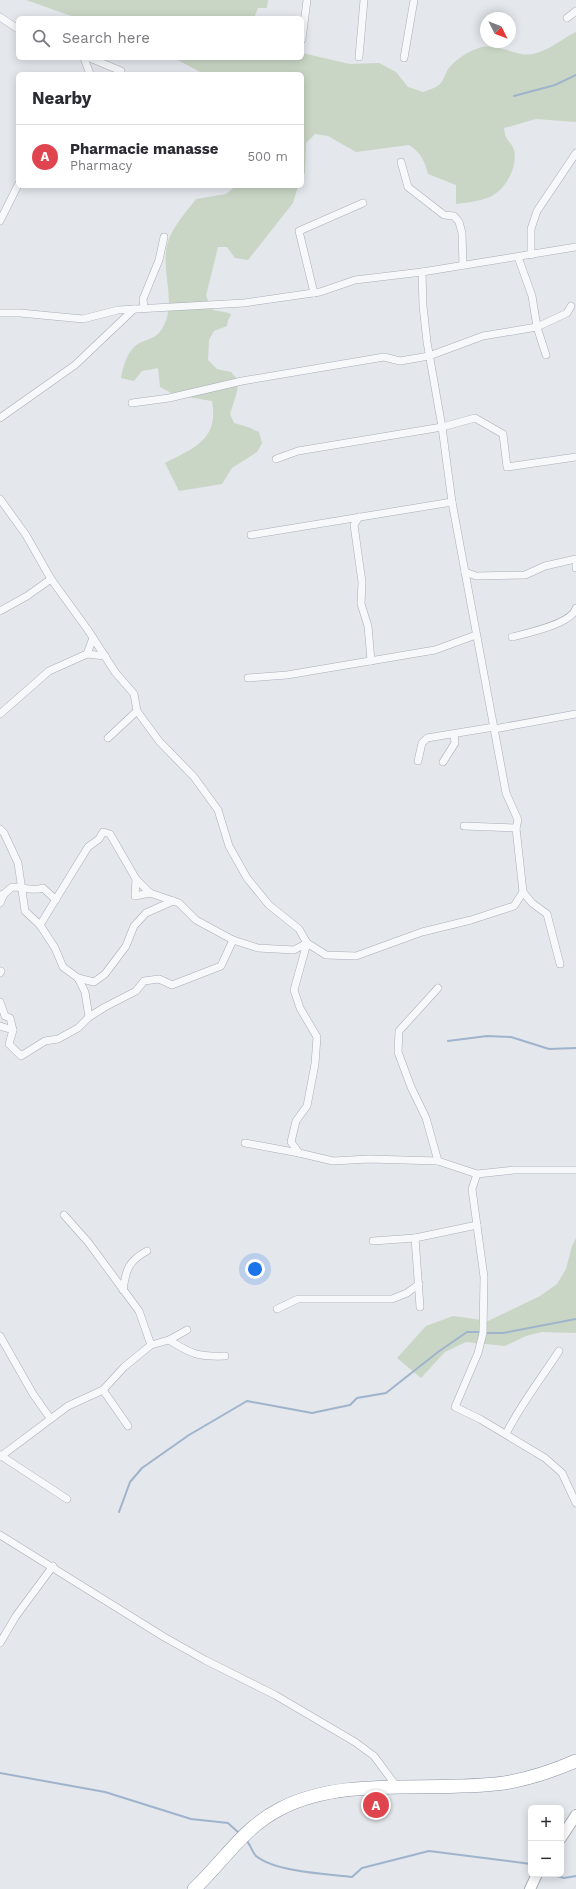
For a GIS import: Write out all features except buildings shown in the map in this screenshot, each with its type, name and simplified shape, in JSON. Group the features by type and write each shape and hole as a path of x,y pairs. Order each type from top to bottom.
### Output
{"highway":[{"path":"194,1889 242,1837 263,1819 280,1809 319,1793 397,1787 504,1783 551,1770 576,1761"}],"street":[{"path":"304,23 307,0"},
{"path":"359,58 364,0"},
{"path":"404,58 414,0"},
{"path":"568,18 576,11"},
{"path":"0,17 16,28"},
{"path":"85,60 89,72"},
{"path":"95,60 122,71"},
{"path":"531,255 531,229 537,211 576,153"},
{"path":"401,162 408,187 420,198 444,215 454,216 459,222 462,233 463,265"},
{"path":"0,221 16,188"},
{"path":"314,293 299,231 363,203"},
{"path":"144,308 143,299 160,260 164,237"},
{"path":"0,313 20,313 83,319 110,312 144,308 244,303 314,293 355,280 422,272 576,247"},
{"path":"518,257 532,296 537,327 546,355"},
{"path":"0,498 26,534 51,579 94,638 115,672 134,694 137,711 158,741 194,777 218,810 229,846 247,878 269,905 299,929 307,943 326,954 356,956 422,932 471,920 514,906 522,892 516,828 518,820 506,793 452,502 442,427 429,356 423,306 422,272"},
{"path":"132,403 169,398 242,381 384,356 400,360 429,356 483,336 537,327 567,313 571,306"},
{"path":"0,418 74,364 134,309"},
{"path":"276,459 298,451 442,427 475,418 503,434 508,467 576,457"},
{"path":"251,535 452,502"},
{"path":"359,517 354,525 362,582 360,604 368,626 371,661"},
{"path":"465,572 476,576 525,576 545,566 576,559"},
{"path":"0,612 27,596 51,579"},
{"path":"512,637 542,629 569,618 575,613 576,608"},
{"path":"248,678 287,675 435,650 476,635"},
{"path":"87,654 94,638"},
{"path":"0,714 49,672 87,654 105,656"},
{"path":"108,738 137,711"},
{"path":"418,761 422,743 427,738 576,714"},
{"path":"443,762 455,743 454,734"},
{"path":"464,826 516,828"},
{"path":"0,829 4,832 18,863 25,911 40,925 55,948 63,967 78,978 94,982 105,974 126,946 134,926 146,913 173,901"},
{"path":"40,925 56,900 68,877 75,871 88,847 99,839 103,832 110,834 136,880 150,893 179,903 196,920 233,940 258,948 294,950 307,943"},
{"path":"136,880 135,896 150,893"},
{"path":"0,903 2,894 12,887 21,887 35,891 43,888 56,900"},
{"path":"522,892 547,914 560,964"},
{"path":"0,1002 5,1016 10,1018 14,1030 9,1044 21,1056 45,1041 58,1038 78,1028 89,1017 136,991 144,981 159,979 172,984 221,966 233,940"},
{"path":"299,1153 290,1142 296,1122 307,1106 315,1064 317,1037 300,1008 294,990 307,943"},
{"path":"78,978 85,992 89,1017"},
{"path":"438,988 399,1031 398,1052 426,1118 438,1161"},
{"path":"0,1023 5,1016"},
{"path":"0,1026 14,1030"},
{"path":"245,1142 333,1161 369,1159 438,1161 477,1174 514,1170 576,1170"},
{"path":"477,1174 472,1189 484,1277 483,1333 478,1353 455,1407 480,1419 545,1458 562,1473 576,1503"},
{"path":"64,1214 88,1242 139,1312 151,1345"},
{"path":"373,1241 415,1238 477,1225"},
{"path":"415,1238 420,1307"},
{"path":"123,1290 125,1276 130,1264 138,1256 147,1251"},
{"path":"277,1309 298,1299 392,1299 407,1293 419,1284"},
{"path":"67,1499 0,1456 68,1406 103,1390 124,1367 151,1345 169,1340 187,1330"},
{"path":"0,1336 50,1418"},
{"path":"169,1340 189,1353 209,1357 225,1356"},
{"path":"506,1434 517,1412 537,1386 559,1351"},
{"path":"103,1390 128,1426"},
{"path":"0,1535 53,1566 164,1637 205,1660 275,1695 355,1742 374,1756 397,1787"},
{"path":"0,1643 16,1616 53,1566"},
{"path":"564,1833 576,1815"},
{"path":"530,1889 536,1877"}],"green space":[{"path":"26,0 268,0 267,8 258,8 255,16 71,16"},
{"path":"576,32 576,122 536,119 504,128 506,136 514,150 515,156 510,177 496,194 490,197 473,202 456,204 456,185 428,174 422,157 409,145 356,152 328,136 315,134 306,143 304,175 304,72 200,72 178,60 304,60 304,53 350,64 379,63 396,72 408,87 423,92 438,85 455,61 477,48 497,48 528,55 550,48"},
{"path":"234,188 297,188 293,203 248,260 235,258 227,247 218,247 206,296 213,310 229,313 231,315 227,326 214,331 209,340 208,360 217,369 231,372 238,380 237,392 230,414 234,423 259,432 262,443 257,452 232,468 222,484 179,491 165,463 194,447 208,434 212,425 212,401 175,395 160,387 158,368 142,371 134,381 121,378 125,361 131,350 141,342 153,338 160,332 167,318 169,299 166,271 166,252 167,244 173,230 196,199 226,194"},
{"path":"576,1238 576,1333 542,1332 526,1336 505,1346 466,1342 445,1352 421,1378 397,1358 426,1326 453,1316 488,1321 540,1296 557,1284 566,1269 572,1246"}],"waterway":[{"path":"514,96 555,85 576,75"},
{"path":"448,1041 487,1036 511,1037 549,1049 576,1048"},
{"path":"485,1333 503,1333 576,1319"},
{"path":"119,1512 130,1482 142,1468 189,1435 247,1401 312,1413 350,1405 357,1398 386,1393 438,1352 467,1332 481,1332"},
{"path":"0,1773 105,1792 191,1819 228,1823 239,1833"},
{"path":"246,1840 256,1856 276,1866 315,1873 352,1877 362,1868 429,1851 528,1864"},
{"path":"560,1877 564,1878 576,1876"}],"place":[{"name":"Pharmacie manasse","path":"376,1805"}]}
